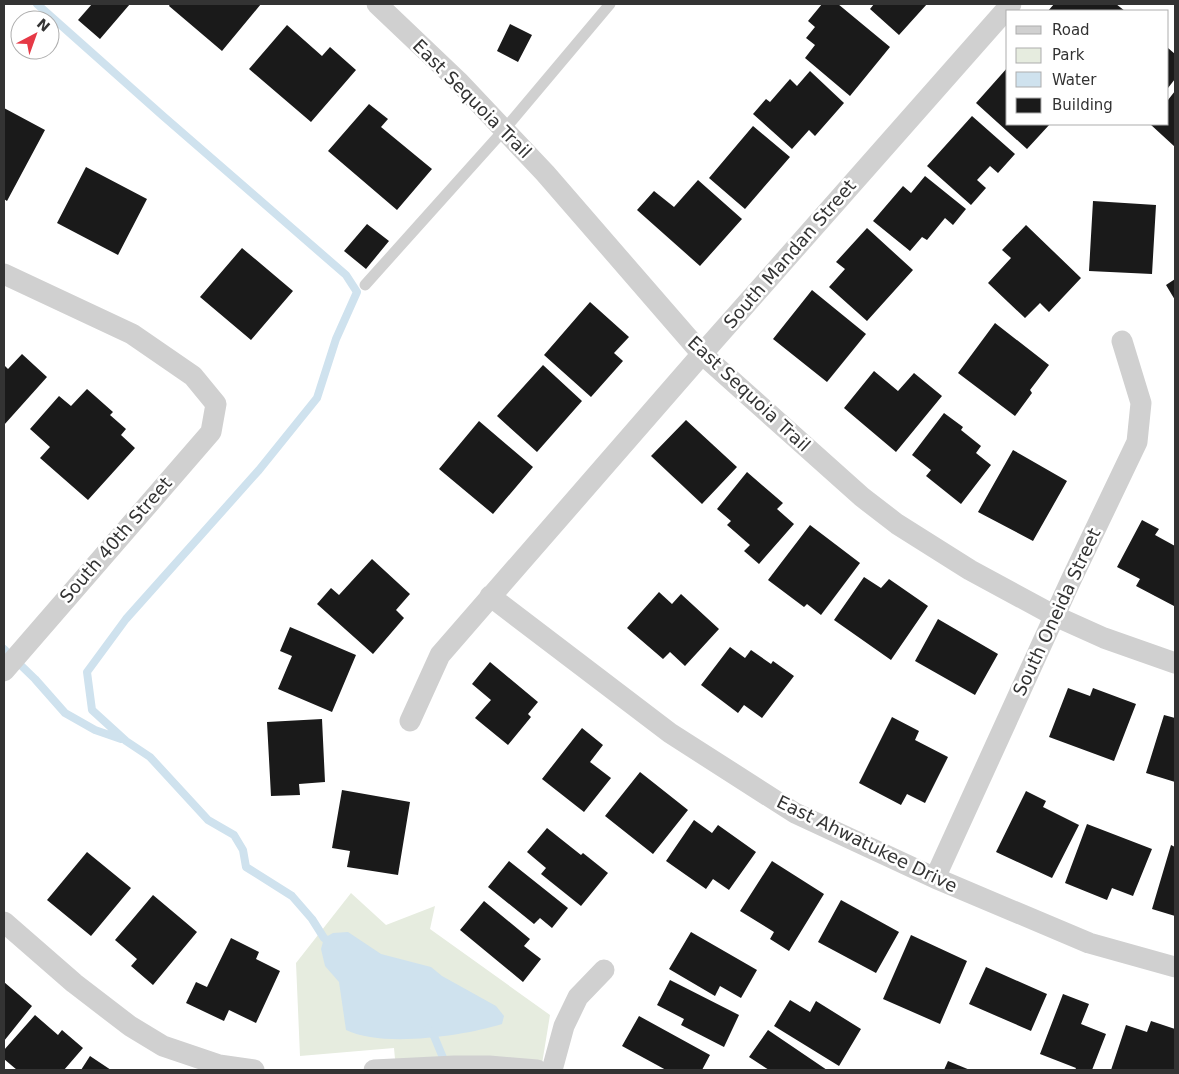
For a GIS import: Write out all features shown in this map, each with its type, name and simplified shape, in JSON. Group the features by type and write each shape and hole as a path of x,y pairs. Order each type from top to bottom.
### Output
{"street":[{"name":"East Sequoia Trail","path":"376,4 458,81 546,173 702,354 862,497 890,518 970,570 1055,616 1104,638 1175,663"},
{"name":"South Mandan Street","path":"410,721 440,655 702,354 1011,4"},
{"name":"South 40th Street","path":"4,274 132,334 193,376 216,404 211,432 4,670"},
{"name":"South Oneida Street","path":"935,878 1137,442 1141,404 1122,341"},
{"name":"East Ahwatukee Drive","path":"490,596 670,733 787,808 935,878 1089,944 1175,967"},
{"path":"4,922 74,983 130,1026 186,1062 254,1070"},
{"path":"552,1070 564,1026 578,997 604,970"},
{"path":"374,1070 454,1066 489,1066 538,1070"}],"lane":[{"path":"365,285 504,130 610,4"}],"green space":[{"path":"351,893 386,925 435,906 430,929 550,1015 541,1070 396,1070 394,1048 300,1056 296,963"}],"water":[{"path":"348,932 381,954 431,967 442,976 496,1006 504,1016 502,1024 466,1033 401,1039 380,1038 346,1030 339,982 325,966 321,949 324,938 333,933"}],"building":[{"path":"92,4 130,4 100,39 78,20"},
{"path":"170,4 261,4 222,51 169,6"},
{"path":"822,4 838,4 890,47 850,96 805,58 815,45 806,38 815,27 808,21"},
{"path":"874,4 927,4 899,35 870,9"},
{"path":"1054,4 1116,4 1124,10 1049,10"},
{"path":"510,24 532,35 518,62 497,51"},
{"path":"287,25 322,56 330,47 356,70 311,122 249,69"},
{"path":"1169,49 1175,54 1175,79 1169,87"},
{"path":"1006,69 1006,125 1049,125 1027,149 976,103"},
{"path":"810,71 844,103 815,136 809,130 792,149 753,114 766,99 770,102 790,79 797,86"},
{"path":"1175,91 1175,147 1151,125 1169,125 1169,99"},
{"path":"369,104 388,119 381,127 432,169 397,210 328,151"},
{"path":"4,108 45,130 7,201 4,199"},
{"path":"972,116 1015,154 998,173 990,166 977,180 986,188 971,205 927,166"},
{"path":"753,126 790,157 745,209 709,178"},
{"path":"86,167 147,199 118,255 57,223"},
{"path":"925,176 966,209 953,225 945,218 927,240 922,237 910,251 873,221 903,186 911,193"},
{"path":"698,180 742,219 700,266 637,210 654,191 674,207"},
{"path":"1093,201 1156,205 1152,274 1089,271"},
{"path":"367,224 389,241 366,269 344,251"},
{"path":"1026,225 1081,278 1049,312 1040,303 1025,318 988,283 1011,258 1002,250"},
{"path":"867,228 913,270 867,321 829,287 845,269 836,262"},
{"path":"242,248 293,291 251,340 200,297"},
{"path":"1175,279 1175,300 1166,285"},
{"path":"812,290 866,334 827,382 773,339"},
{"path":"590,302 629,337 614,353 623,361 591,397 544,355"},
{"path":"995,323 1049,365 1030,390 1032,393 1015,416 958,373"},
{"path":"22,354 47,377 4,425 4,365 8,369"},
{"path":"543,365 582,401 537,452 497,416"},
{"path":"874,371 898,391 914,373 942,396 896,452 844,408"},
{"path":"87,389 113,412 110,415 126,429 121,435 135,448 88,500 40,458 50,447 30,429 59,396 71,406"},
{"path":"944,413 963,427 961,430 981,446 976,453 991,465 961,504 926,476 931,470 912,455"},
{"path":"686,420 737,467 702,504 651,456"},
{"path":"479,421 533,467 493,514 439,469"},
{"path":"1013,450 1067,481 1033,541 978,512"},
{"path":"747,472 783,503 777,509 794,524 759,564 744,551 750,545 727,525 731,521 717,509"},
{"path":"1142,520 1159,529 1155,535 1175,546 1174,606 1136,586 1140,579 1117,567"},
{"path":"810,525 860,563 821,615 807,604 804,607 768,580"},
{"path":"372,559 410,594 396,610 404,618 373,654 317,604 331,588 339,595"},
{"path":"864,577 881,588 889,579 928,606 891,660 834,620"},
{"path":"659,592 672,604 681,594 719,629 685,666 670,652 663,659 627,628"},
{"path":"938,619 998,654 975,695 915,661"},
{"path":"290,627 356,655 332,712 278,689 292,656 280,651"},
{"path":"730,647 745,658 751,650 771,664 773,661 794,676 762,718 744,705 738,713 701,685"},
{"path":"490,662 538,702 528,714 531,717 508,745 475,718 491,700 472,684"},
{"path":"1068,688 1090,696 1093,688 1136,704 1114,761 1049,737"},
{"path":"1164,715 1175,718 1175,782 1146,773"},
{"path":"892,717 919,731 915,740 948,757 925,803 907,794 901,805 859,783"},
{"path":"322,719 325,782 299,784 300,795 271,796 267,722"},
{"path":"582,728 603,745 590,762 611,778 584,812 542,779"},
{"path":"640,772 688,810 653,854 605,816"},
{"path":"342,790 410,802 398,875 347,867 350,851 332,848"},
{"path":"1026,791 1046,801 1043,807 1079,825 1052,878 996,852"},
{"path":"694,820 712,833 718,825 756,852 729,890 713,879 706,889 666,861"},
{"path":"1087,824 1152,849 1133,896 1112,888 1107,900 1065,883"},
{"path":"547,828 581,855 583,853 608,873 581,906 541,874 546,868 527,852"},
{"path":"1171,845 1175,847 1175,916 1152,909"},
{"path":"87,852 131,888 91,936 47,900"},
{"path":"509,861 568,908 552,928 540,918 534,924 488,887"},
{"path":"772,861 824,894 789,951 770,939 774,932 740,911"},
{"path":"153,895 197,932 153,985 131,966 137,959 115,940"},
{"path":"841,900 899,932 876,973 818,942"},
{"path":"484,901 530,939 524,946 541,959 523,982 460,930"},
{"path":"691,932 757,970 741,998 720,986 715,996 669,969"},
{"path":"911,935 967,961 940,1024 883,999"},
{"path":"231,938 259,952 256,959 280,971 256,1023 229,1010 224,1021 186,1003 196,982 207,987"},
{"path":"986,967 1047,994 1031,1031 969,1004"},
{"path":"670,980 739,1015 724,1047 681,1025 684,1019 657,1005"},
{"path":"4,982 32,1006 4,1041"},
{"path":"1063,994 1089,1004 1081,1024 1106,1034 1092,1070 1075,1070 1076,1068 1040,1054"},
{"path":"790,1000 810,1012 816,1001 861,1029 839,1066 774,1026"},
{"path":"35,1015 58,1035 62,1030 83,1048 64,1070 17,1070 4,1059 4,1050"},
{"path":"639,1016 710,1055 702,1070 666,1070 622,1046"},
{"path":"1151,1021 1175,1029 1175,1070 1111,1070 1126,1025 1147,1032"},
{"path":"768,1030 827,1070 769,1070 749,1057"},
{"path":"90,1056 111,1070 81,1070"},
{"path":"948,1061 970,1070 944,1070"}],"waterway":[{"path":"37,4 346,275 357,292 336,339 317,398 259,470 126,619 87,672 92,710 126,741 150,757 208,820 234,835 243,850 246,867 292,896 312,919 324,938 332,944"},
{"path":"4,649 35,679 65,713 95,730 121,739"},
{"path":"428,1029 434,1036 446,1065"}]}
